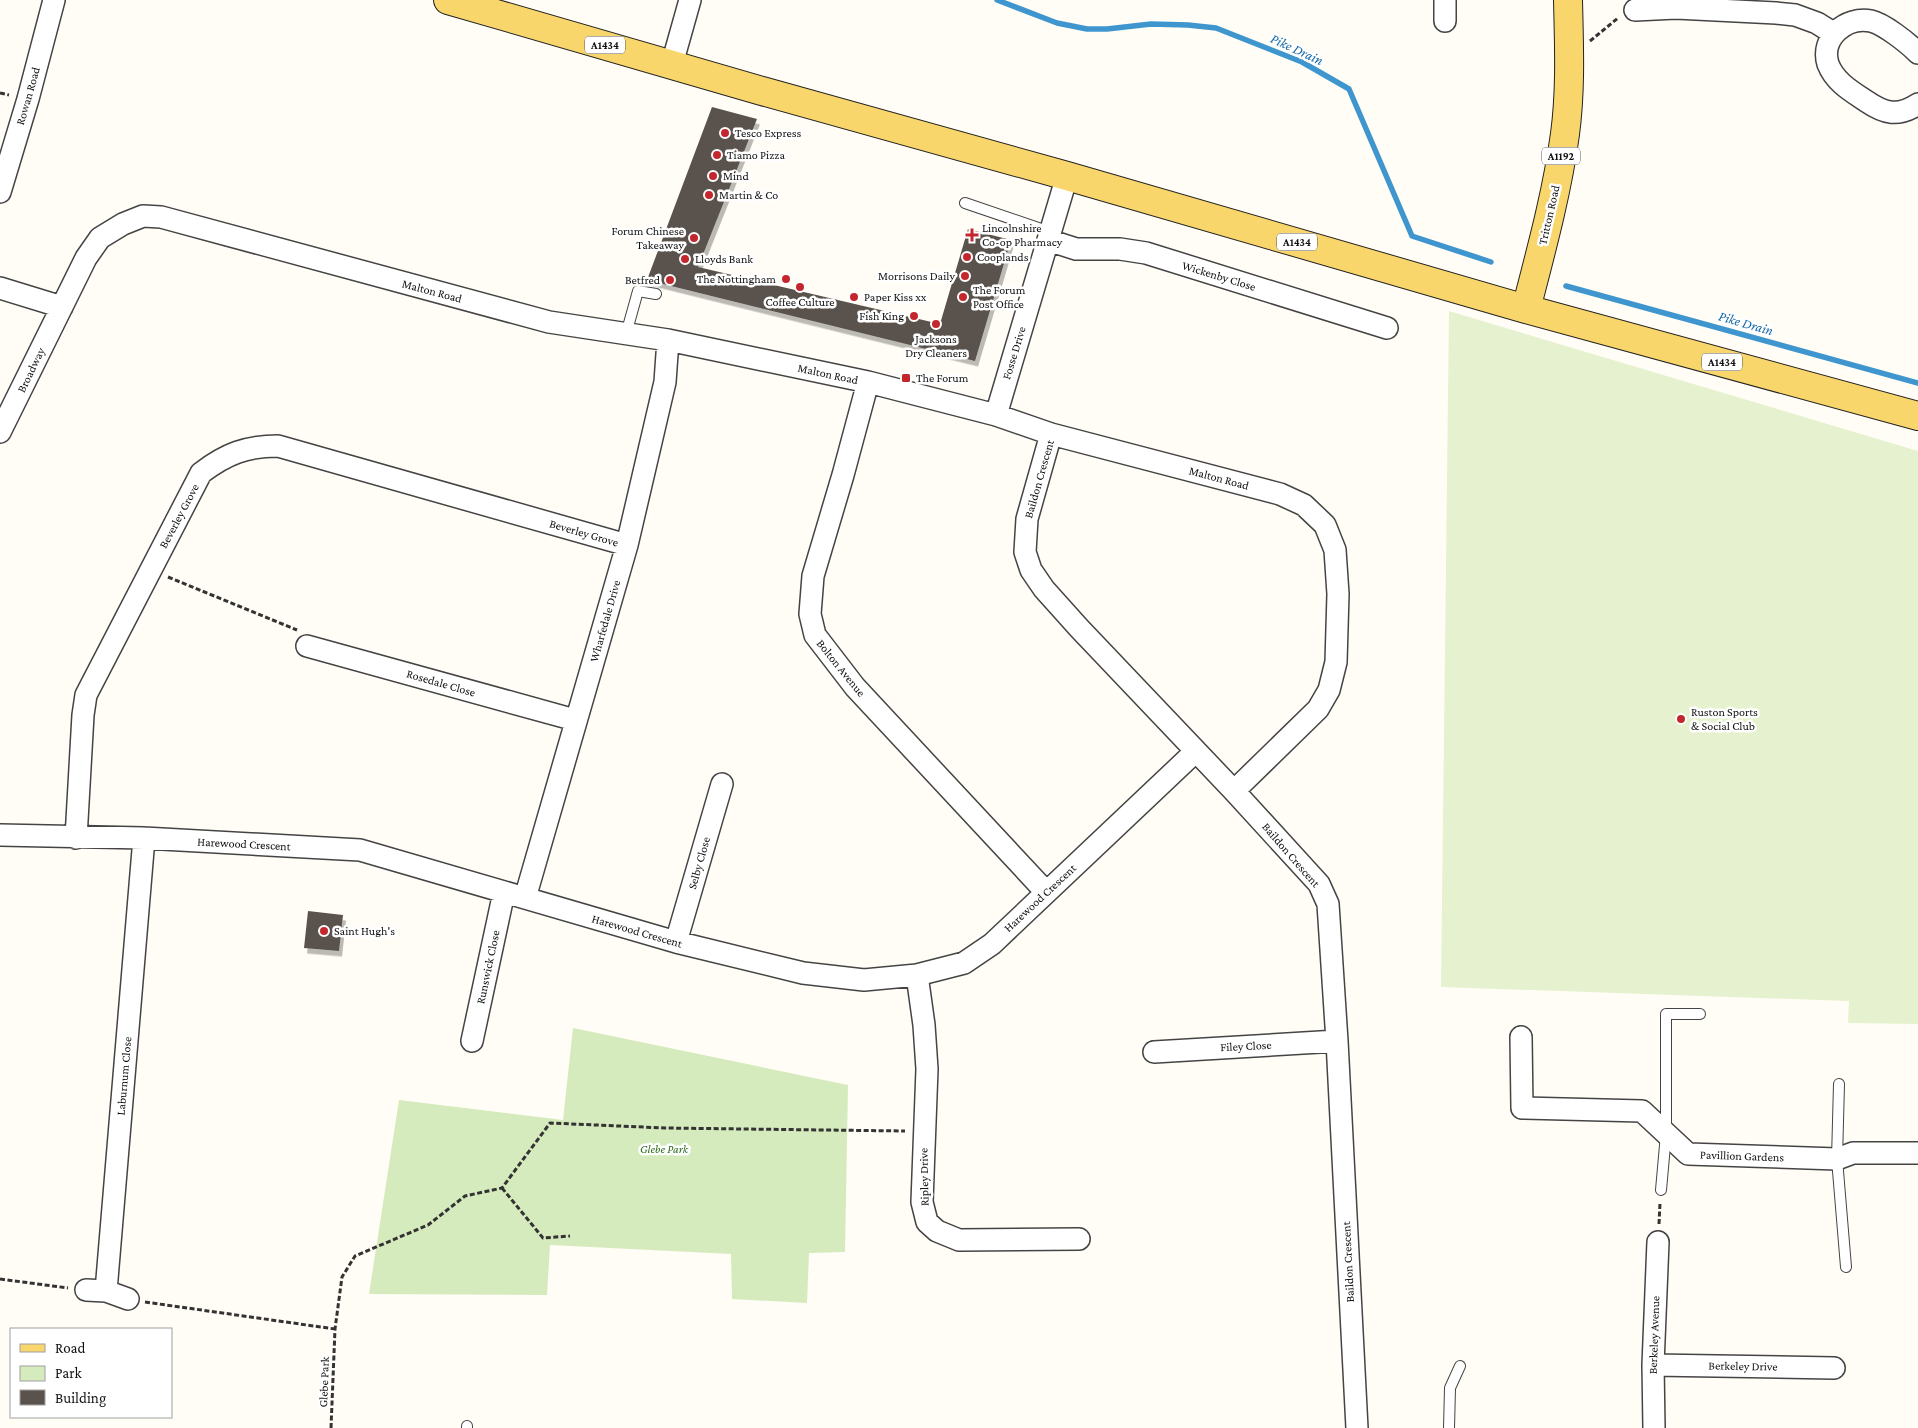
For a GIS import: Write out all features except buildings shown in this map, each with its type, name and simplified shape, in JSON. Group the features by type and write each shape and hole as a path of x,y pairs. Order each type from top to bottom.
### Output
{"main road":[{"name":"A1434","path":"448,0 1526,309 1918,416"},
{"name":"Tritton Road","path":"1526,309 1556,187 1565,133 1569,59 1568,0"}],"street":[{"name":"Rowan Road","path":"0,192 28,99 54,0"},
{"path":"672,64 690,0"},
{"path":"1635,10 1676,4 1776,12 1794,15 1833,33"},
{"path":"1918,52 1878,23 1869,20 1850,23 1838,28 1833,33 1827,52 1828,64 1840,83 1876,108 1889,112 1903,113 1918,104"},
{"name":"Fosse Drive","path":"996,415 1067,176"},
{"name":"Malton Road","path":"62,307 86,258 100,238 123,224 143,216 161,217 549,322 668,340 868,382 996,415 1051,434 1280,494 1304,506 1325,525 1335,550 1338,594 1336,662 1329,690 1318,709 1234,791"},
{"name":"Wickenby Close","path":"1049,236 1076,248 1120,249 1146,253 1387,328"},
{"path":"0,288 62,307"},
{"name":"Broadway","path":"0,432 62,307"},
{"name":"Wharfedale Drive","path":"525,898 627,545 665,382 668,340"},
{"name":"Bolton Avenue","path":"868,382 813,576 810,614 815,635 855,687 1046,892"},
{"name":"Baildon Crescent","path":"1051,434 1026,519 1025,552 1031,570 1044,589 1079,628 1234,791 1319,884 1328,904 1357,1428"},
{"name":"Beverley Grove","path":"76,838 83,716 86,695 201,473 219,459 256,446 278,446 627,545"},
{"name":"Rosedale Close","path":"307,646 576,720"},
{"name":"Harewood Crescent","path":"0,836 144,838 360,850 676,942 803,972 864,980 917,975 964,963 992,944 1196,751"},
{"name":"Selby Close","path":"676,942 722,784"},
{"name":"Laburnum Close","path":"96,1291 144,838"},
{"name":"Runswick Close","path":"472,1041 504,892"},
{"name":"Ripley Drive","path":"917,975 924,1025 927,1069 922,1202 927,1222 937,1231 959,1240 1079,1239"},
{"name":"Pavillion Gardens","path":"1521,1037 1522,1108 1642,1111 1688,1154 1837,1159 1853,1152 1918,1153"},
{"name":"Filey Close","path":"1154,1052 1337,1041"},
{"name":"Berkeley Avenue","path":"1654,1428 1653,1365 1658,1242"},
{"path":"96,1291 128,1299"},
{"name":"Berkeley Drive","path":"1653,1365 1834,1368"}],"lane":[{"path":"965,203 1049,236"},
{"path":"626,334 638,291 656,294"},
{"path":"1661,1190 1666,1134 1666,1014 1700,1014"},
{"path":"1839,1084 1837,1159 1846,1267"},
{"path":"1449,1428 1450,1388 1460,1366"}],"path":[{"path":"1569,59 1615,20 1635,10"},
{"path":"150,570 302,632 307,646"},
{"path":"570,1236 543,1238 502,1188 550,1123 675,1128 924,1131"},
{"name":"Glebe Park","path":"331,1428 335,1329 342,1276 355,1256 428,1225 466,1196 502,1188"},
{"path":"1658,1242 1661,1190"},
{"path":"0,1278 96,1291"},
{"path":"128,1299 335,1329"}],"green space":[{"name":"Ruston Sports & Social Club","path":"1449,311 1918,451 1918,1024 1848,1023 1849,1001 1441,987"},
{"name":"Glebe Park","path":"573,1028 848,1085 845,1252 809,1253 807,1303 732,1299 731,1254 550,1245 547,1295 369,1294 399,1100 563,1120"}],"waterway":[{"name":"Pike Drain","path":"997,0 1057,23 1087,29 1107,29 1151,24 1216,28 1302,62 1349,89 1412,236 1491,262"},
{"name":"Pike Drain","path":"1566,286 1918,383"}],"place":[{"name":"Tesco Express","path":"725,133"},
{"name":"Tiamo Pizza","path":"717,155"},
{"name":"Mind","path":"713,176"},
{"name":"Martin & Co","path":"709,195"},
{"name":"Lincolnshire Co-op Pharmacy","path":"972,235"},
{"name":"Forum Chinese Takeaway","path":"694,238"},
{"name":"Cooplands","path":"967,257"},
{"name":"Lloyds Bank","path":"685,259"},
{"name":"Morrisons Daily","path":"965,276"},
{"name":"The Nottingham","path":"786,279"},
{"name":"Betfred","path":"670,280"},
{"name":"Coffee Culture","path":"800,287"},
{"name":"Paper Kiss xx","path":"854,297"},
{"name":"The Forum Post Office","path":"963,297"},
{"name":"Fish King","path":"914,316"},
{"name":"Jacksons Dry Cleaners","path":"936,324"},
{"name":"The Forum","path":"906,378"},
{"name":"Ruston Sports & Social Club","path":"1681,719"},
{"name":"Saint Hugh's","path":"324,931"}]}
